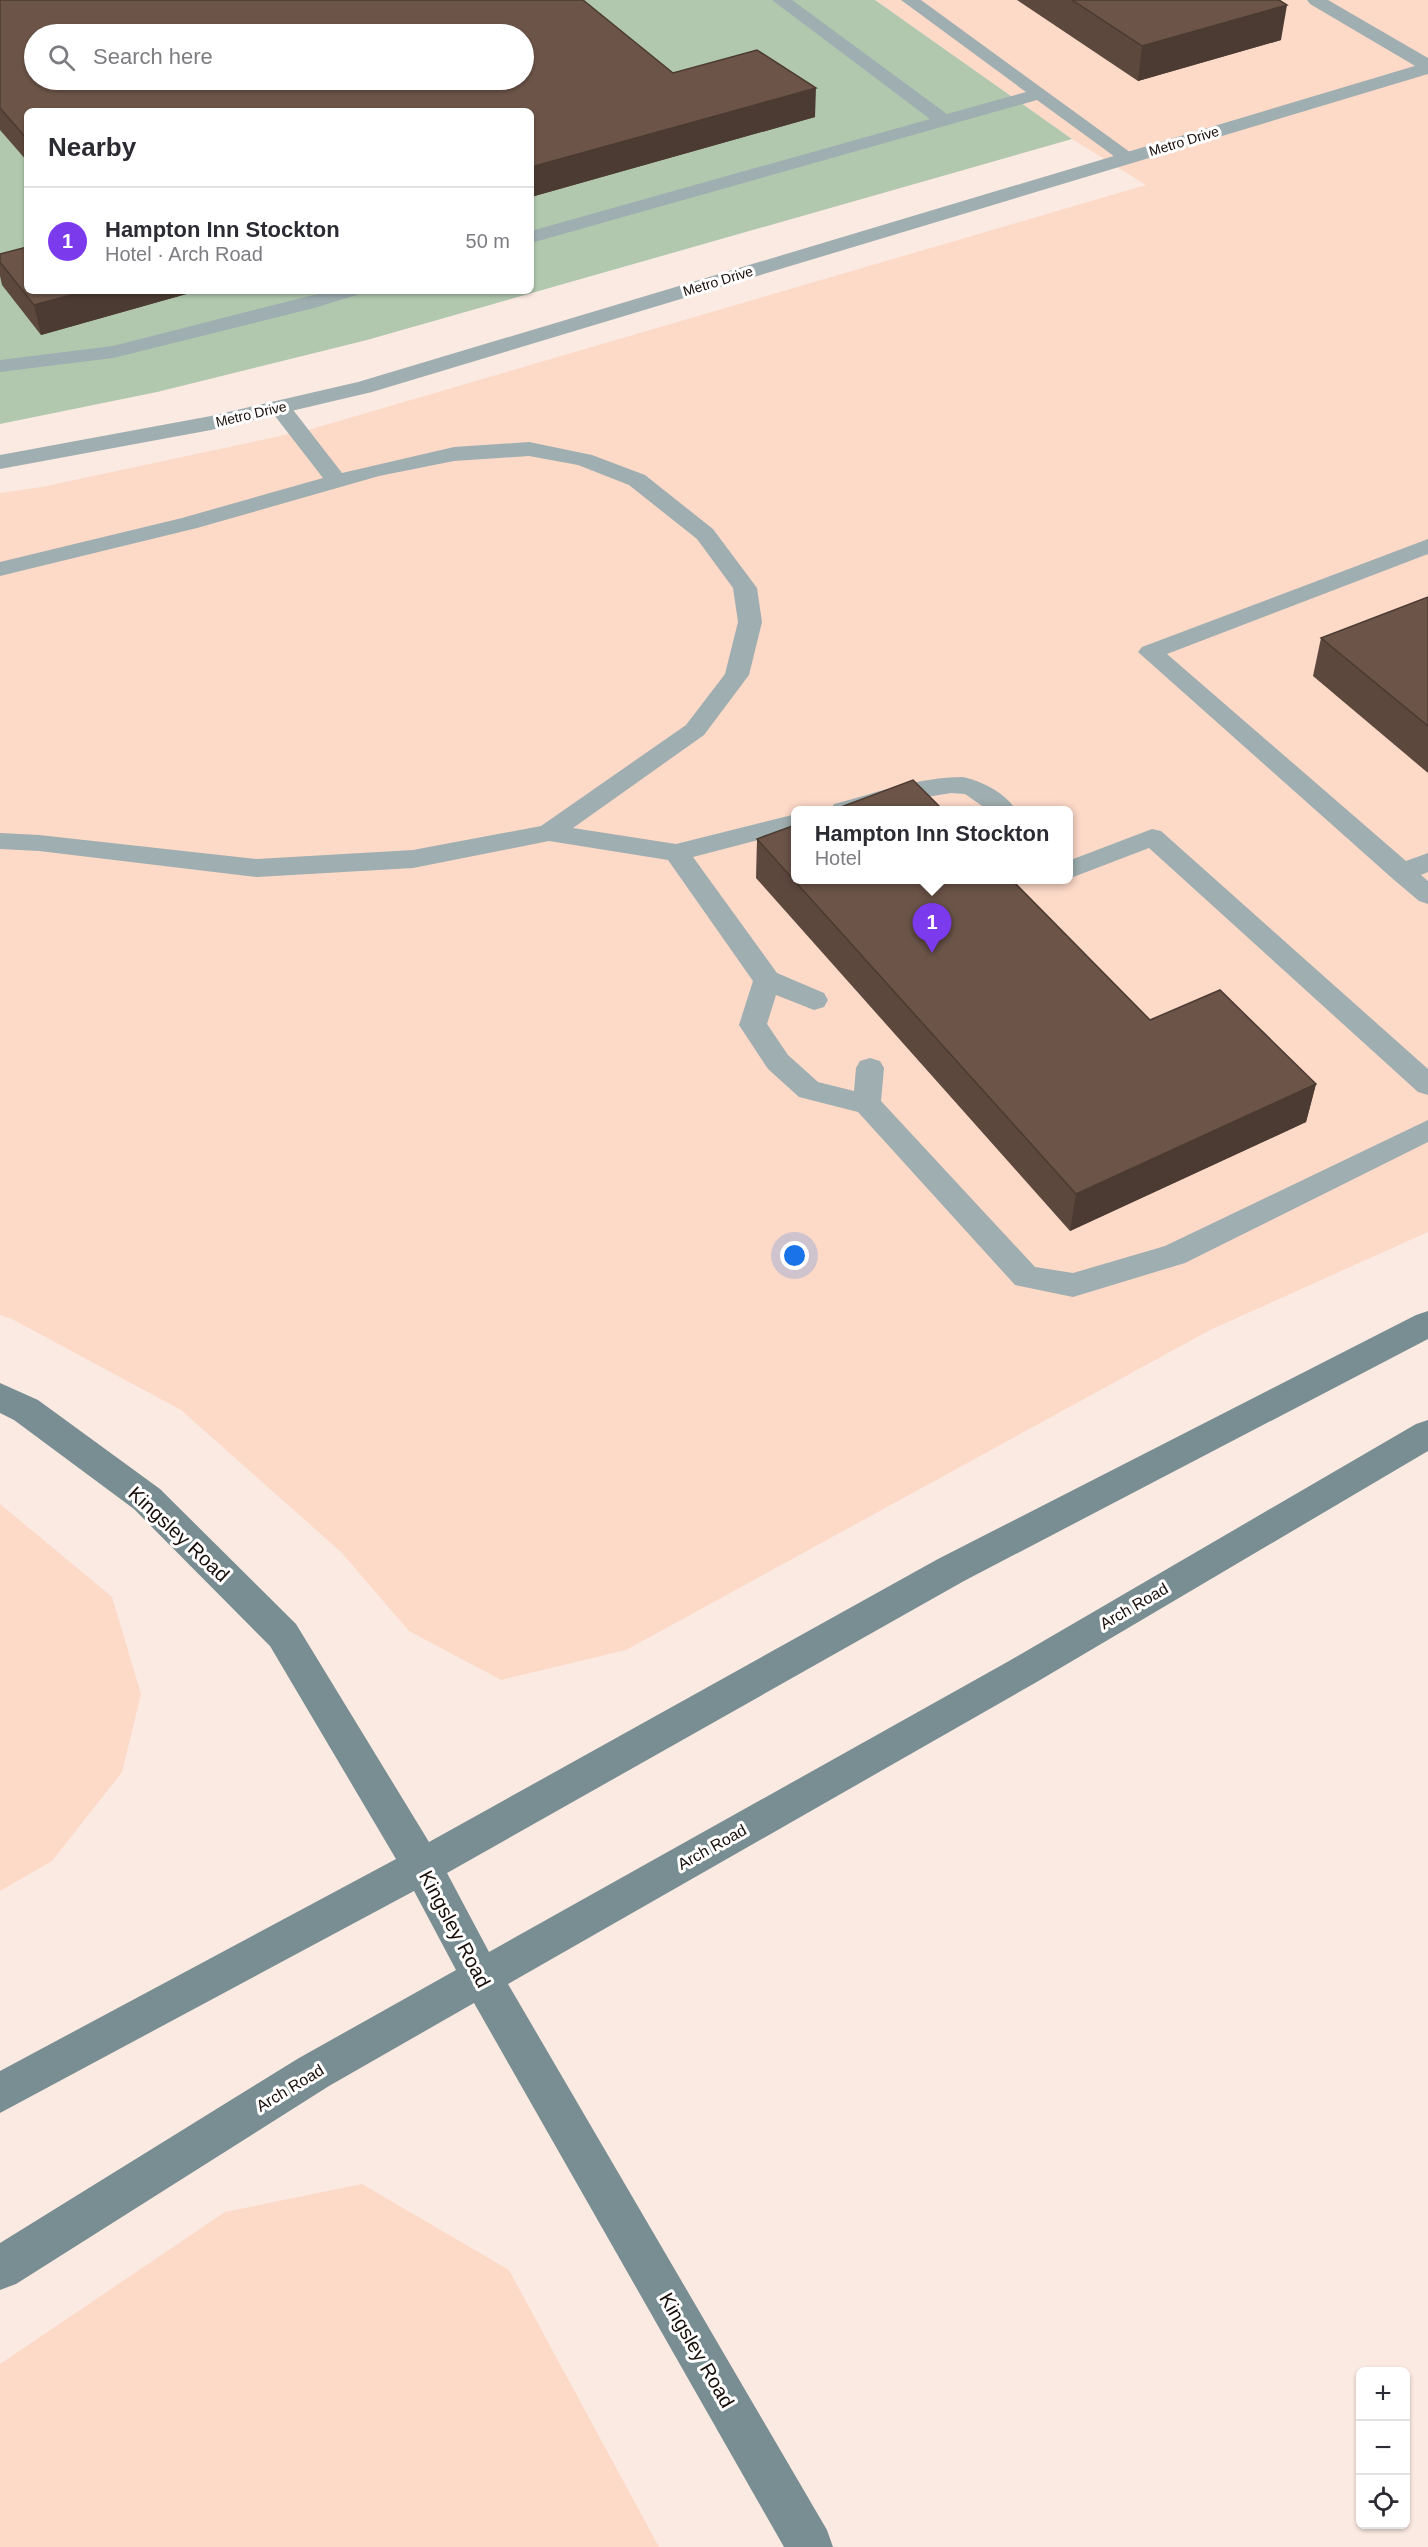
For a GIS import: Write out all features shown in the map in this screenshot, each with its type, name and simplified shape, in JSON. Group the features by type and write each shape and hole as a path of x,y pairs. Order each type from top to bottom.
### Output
{"street":[{"name":"Metro Drive","path":"0,462 211,423 364,387 1428,67"},
{"path":"0,2092 422,1866 951,1570 1428,1324"},
{"name":"Kingsley Road","path":"0,1397 26,1410 147,1499 284,1635 422,1866 481,1977 810,2547"},
{"name":"Arch Road","path":"0,2268 314,2073 1022,1672 1428,1434"}],"lane":[{"path":"781,0 944,121"},
{"path":"910,0 1129,158"},
{"path":"1316,0 1428,67"},
{"path":"534,236 1040,94"},
{"path":"0,366 113,352 340,294"},
{"path":"279,407 337,481"},
{"path":"0,569 189,523 375,470 454,454 529,449 584,460 637,480 705,534 745,588 750,622 737,675 695,730 549,833"},
{"path":"1428,546 1150,652 1428,895"},
{"path":"859,806 933,788 964,785 999,806"},
{"path":"0,841 39,843 257,868 413,859 549,833 676,853 791,823"},
{"path":"1073,869 1152,837 1428,1085"},
{"path":"676,853 767,980 814,1000"},
{"path":"1402,873 1428,862"},
{"path":"767,980 753,1025 778,1062 809,1090 867,1104 1026,1277 1073,1285 1174,1255 1428,1130"},
{"path":"867,1104 870,1068"}],"shaded area":[{"path":"875,0 1428,0 1428,1232 1210,1330 626,1650 501,1680 409,1631 341,1552 181,1410 12,1319 0,1315 0,493 42,487 308,430 1146,185 1072,139"},
{"path":"0,1504 112,1597 141,1694 122,1772 52,1861 0,1891"},
{"path":"362,2184 509,2270 659,2547 0,2547 0,2364 225,2212"}],"green space":[{"path":"0,0 875,0 1072,139 534,292 534,108 24,108 24,294 528,294 367,340 157,392 0,424"}],"building":[{"path":"0,0 583,0 673,73 757,50 816,88 534,166 534,108 24,108 24,136 0,108"},
{"path":"1072,0 1279,0 1287,5 1142,46"},
{"path":"24,248 24,292 0,262 0,254"},
{"path":"25,294 74,294 34,305"},
{"path":"1428,597 1428,726 1321,638"},
{"path":"913,780 939,806 844,806"},
{"path":"791,826 791,877 757,839"},
{"path":"797,884 1016,884 1150,1020 1220,990 1316,1084 1076,1194"}],"place":[{"name":"Hampton Inn Stockton","path":"932,953"}]}
